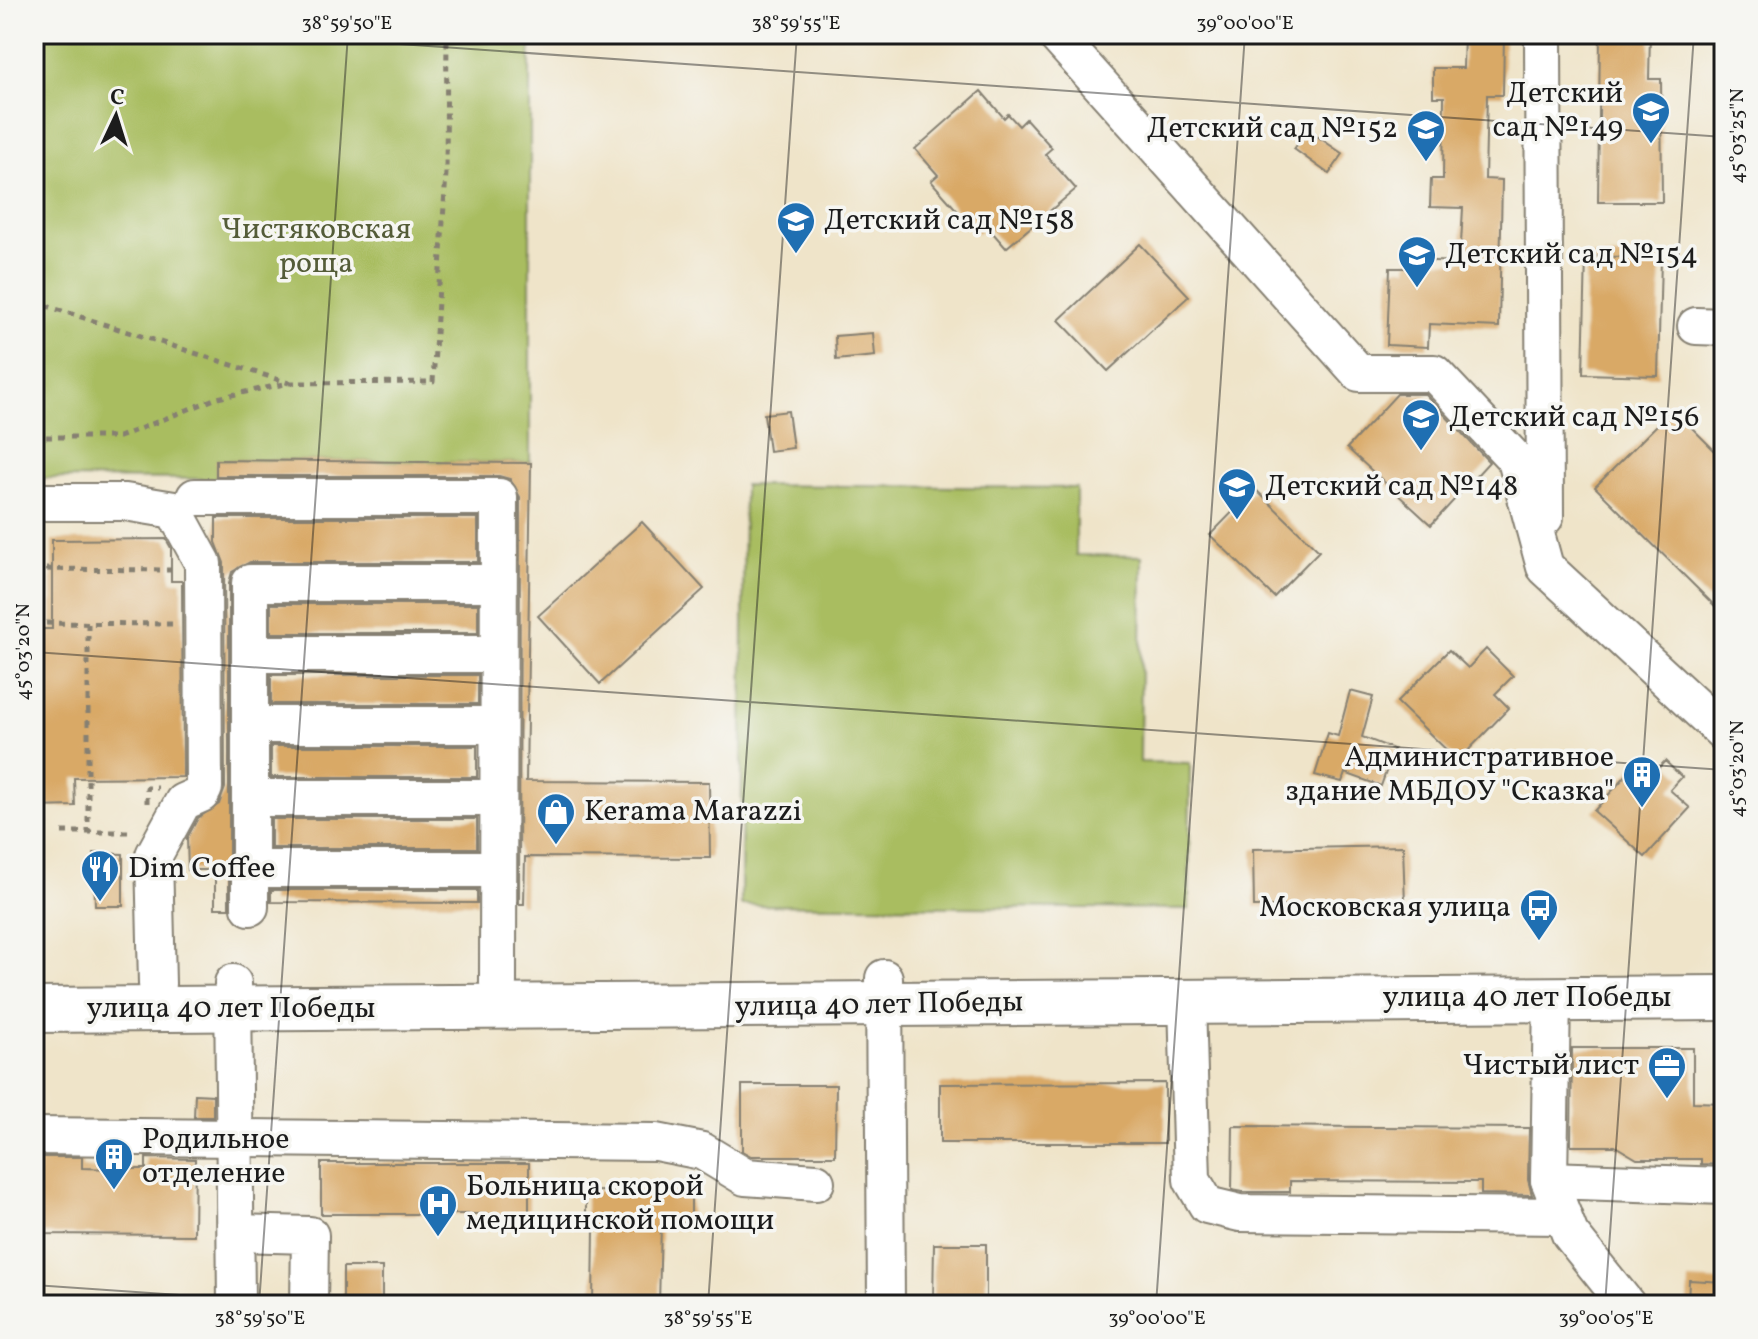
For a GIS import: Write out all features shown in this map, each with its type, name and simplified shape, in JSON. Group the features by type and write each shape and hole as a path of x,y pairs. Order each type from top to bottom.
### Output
{"main road":[{"name":"улица 40 лет Победы","path":"34,984 157,984 233,996 884,992 1724,971"},
{"name":"улица 40 лет Победы","path":"34,1010 233,996 498,983 1187,1001 1552,996 1724,998"}],"street":[{"path":"1055,34 1359,373 1434,373 1516,460 1545,567 1724,733"},
{"path":"1543,34 1545,567"},
{"path":"195,497 499,497 498,983"},
{"path":"44,502 125,502 174,510 203,563 204,788 201,794 183,802 154,855 157,984"},
{"path":"250,907 250,583 498,583"},
{"path":"250,654 498,654"},
{"path":"250,725 498,725"},
{"path":"250,798 498,798"},
{"path":"250,869 498,869"},
{"path":"884,992 886,1305"},
{"path":"233,996 236,1305"},
{"path":"1552,996 1549,1180 1570,1234 1627,1305"},
{"path":"1187,1001 1192,1180 1207,1205 1240,1213 1563,1216"},
{"path":"34,1136 656,1142 702,1151 745,1177 816,1182"},
{"path":"1549,1180 1724,1186"},
{"path":"237,1233 310,1235 309,1305"}],"path":[{"path":"34,437 119,437 217,398 289,383 433,382 446,173 447,34"},
{"path":"34,302 289,383"},
{"path":"34,569 182,571"},
{"path":"34,623 182,624"},
{"path":"88,624 88,832"},
{"path":"62,832 147,832"}],"green space":[{"name":"Чистяковская роща","path":"34,34 530,34 530,463 217,460 216,479 34,478"},
{"path":"744,485 1076,488 1076,555 1142,556 1140,762 1190,763 1189,909 741,905"}],"building":[{"path":"1464,34 1504,34 1503,95 1487,95 1485,179 1502,180 1499,327 1429,324 1428,347 1387,345 1390,268 1408,268 1408,260 1460,262 1463,208 1430,207 1431,179 1443,179 1444,97 1433,97 1433,68 1463,68"},
{"path":"1600,34 1650,34 1649,79 1661,79 1662,202 1598,202"},
{"path":"981,91 1004,118 1008,114 1019,126 1026,119 1052,148 1045,154 1076,189 1006,248 986,225 977,233 931,181 938,175 915,149"},
{"path":"1308,130 1343,154 1329,174 1294,149"},
{"path":"1140,244 1189,296 1108,371 1059,320"},
{"path":"1586,256 1661,258 1658,376 1583,374"},
{"path":"873,333 875,356 836,360 835,336"},
{"name":"Детский сад №156","path":"1397,394 1425,394 1489,462 1431,525 1347,448"},
{"path":"1673,409 1724,460 1724,615 1595,487"},
{"path":"788,411 793,448 769,451 764,414"},
{"path":"216,460 531,463 526,781 709,782 710,858 525,857 524,904 519,904 520,497 510,479 499,476 216,476"},
{"path":"1255,489 1319,551 1274,597 1210,535"},
{"path":"216,518 478,518 478,562 250,562 232,572 229,583 229,908 215,908 215,870 188,870 187,838 198,818 219,804 225,788 224,563 216,542"},
{"path":"642,522 704,589 600,684 538,616"},
{"path":"166,539 171,548 171,581 182,581 183,777 74,778 75,806 34,807 34,629 52,629 52,540"},
{"path":"271,604 478,604 478,633 271,633"},
{"path":"1486,649 1513,676 1495,694 1509,708 1458,761 1397,702 1449,650 1468,668"},
{"path":"271,675 478,675 478,704 271,704"},
{"path":"1350,691 1373,697 1362,737 1394,749 1381,786 1345,773 1342,782 1315,775 1328,733 1338,736"},
{"path":"271,746 477,746 477,777 271,777"},
{"name":"Административное здание МБДОУ \"Сказка\"","path":"1639,761 1653,774 1665,761 1682,777 1670,790 1690,808 1645,857 1594,811"},
{"path":"271,819 477,819 477,848 271,848"},
{"path":"1403,846 1405,904 1254,907 1253,849"},
{"path":"94,853 123,854 123,906 95,906"},
{"path":"271,890 477,890 477,903 271,902"},
{"path":"1572,1048 1693,1048 1693,1102 1724,1103 1724,1165 1701,1164 1701,1159 1637,1159 1615,1146 1571,1146"},
{"path":"1165,1083 1165,1143 940,1143 940,1084"},
{"path":"742,1085 836,1085 835,1156 751,1156 742,1151"},
{"path":"195,1094 213,1095 213,1117 194,1117"},
{"path":"1233,1126 1529,1128 1528,1180 1532,1195 1481,1194 1481,1182 1290,1181 1290,1192 1232,1190"},
{"name":"Родильное отделение","path":"37,1157 82,1157 82,1168 114,1169 146,1169 146,1158 195,1159 194,1235 36,1234"},
{"path":"321,1163 529,1163 529,1214 321,1214"},
{"path":"586,1191 691,1192 691,1223 661,1223 659,1305 593,1305 594,1227 586,1227"},
{"path":"934,1244 986,1244 986,1305 933,1305"},
{"path":"343,1267 382,1267 382,1305 343,1305"},
{"path":"1689,1280 1724,1282 1724,1305 1688,1304"}],"place":[{"name":"Детский сад №149","path":"1651,145"},
{"name":"Детский сад №152","path":"1426,163"},
{"name":"Детский сад №158","path":"796,255"},
{"name":"Детский сад №154","path":"1417,289"},
{"name":"Детский сад №156","path":"1421,452"},
{"name":"Детский сад №148","path":"1237,521"},
{"name":"Административное здание МБДОУ \"Сказка\"","path":"1642,809"},
{"name":"Kerama Marazzi","path":"556,846"},
{"name":"Dim Coffee","path":"100,903"},
{"name":"Московская улица","path":"1539,942"},
{"name":"Чистый лист","path":"1667,1100"},
{"name":"Родильное отделение","path":"114,1191"},
{"name":"Больница скорой медицинской помощи","path":"438,1238"}]}
